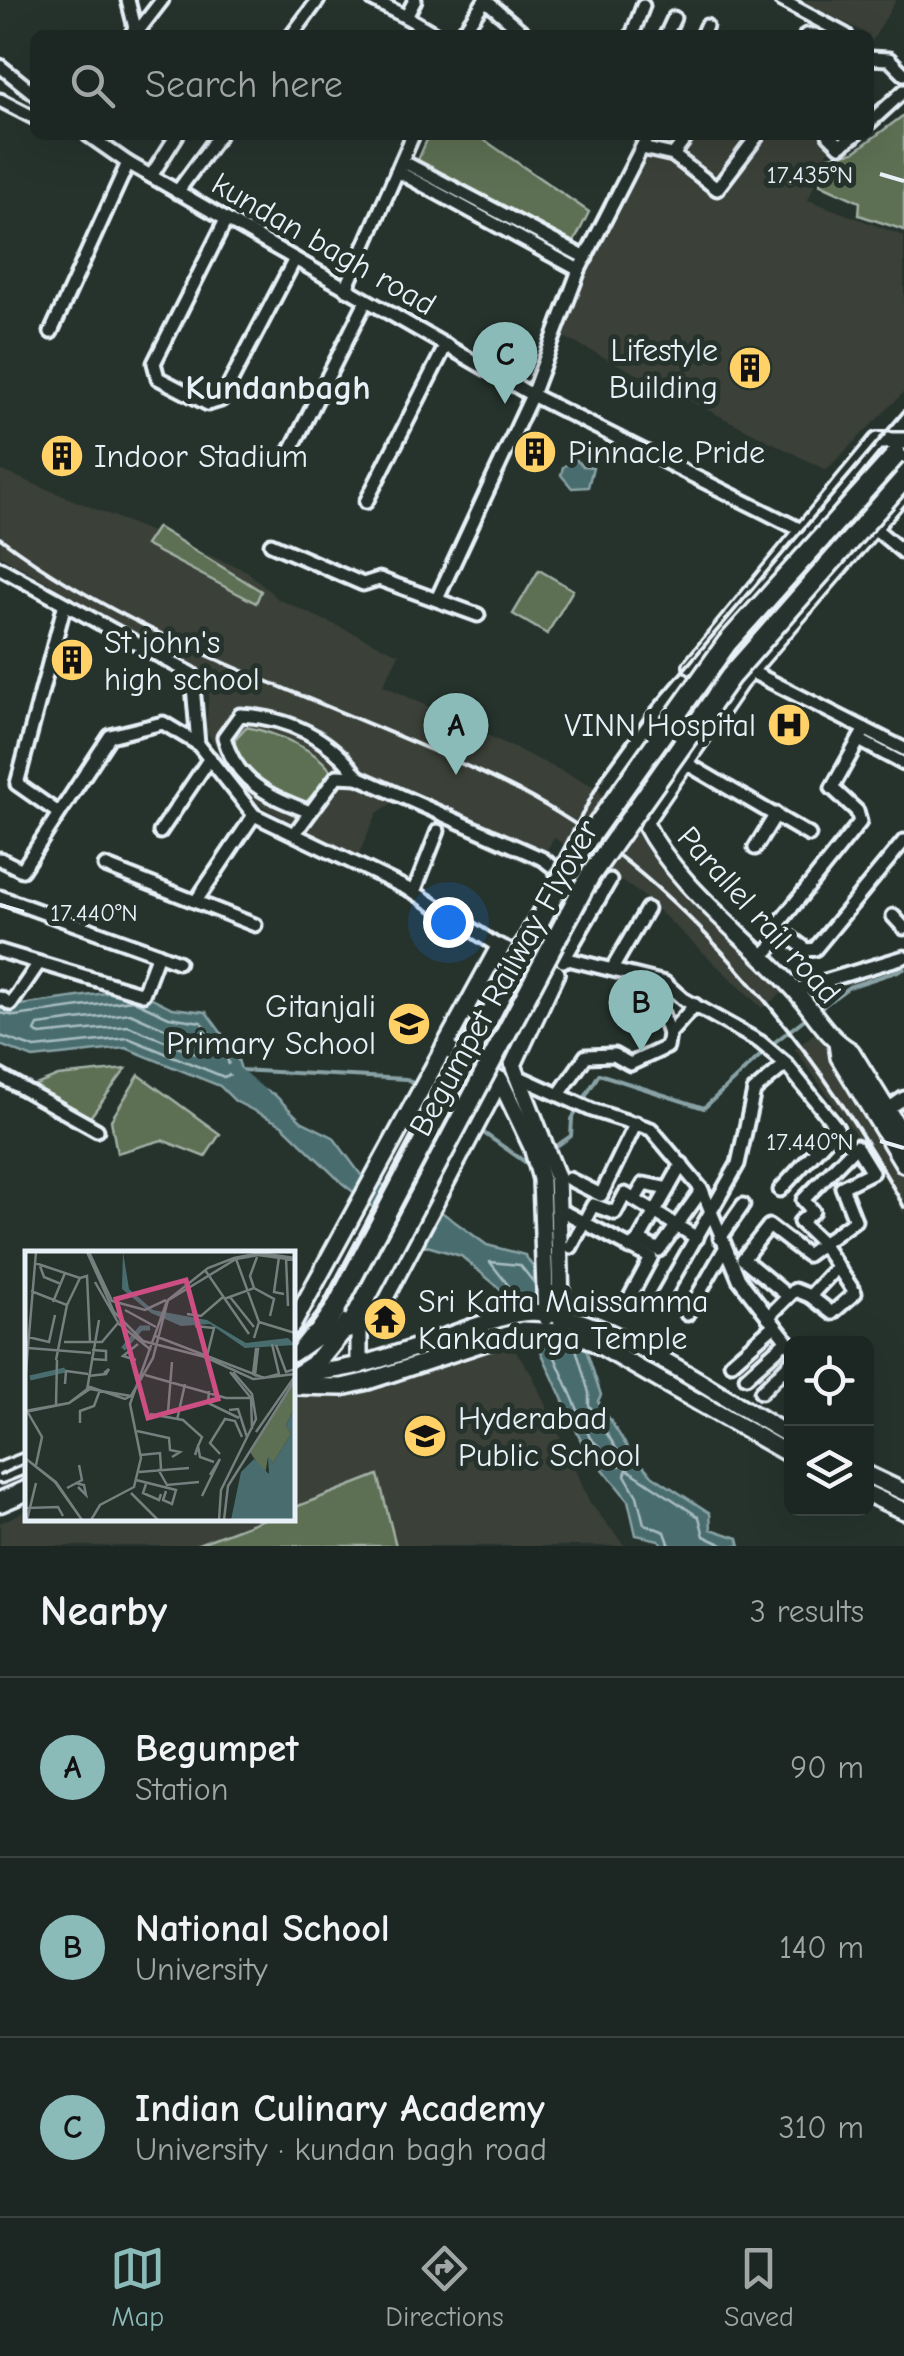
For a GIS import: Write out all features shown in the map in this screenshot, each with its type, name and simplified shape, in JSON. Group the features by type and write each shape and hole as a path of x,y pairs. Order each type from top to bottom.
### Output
{"main road":[{"path":"643,798 694,707 720,672 902,450"},
{"name":"Begumpet Railway Flyover","path":"295,1350 318,1334 335,1310 569,865 727,643 902,450"},
{"name":"Begumpet Railway Flyover","path":"296,1379 350,1330 562,922 643,798 730,677 904,479"},
{"path":"0,1472 25,1463"},
{"path":"0,1502 25,1491"}],"street":[{"path":"128,0 136,30"},
{"path":"139,30 162,0"},
{"path":"296,30 318,0"},
{"path":"373,0 428,30"},
{"path":"406,17 415,0"},
{"path":"464,30 485,0 520,30"},
{"path":"780,0 837,30"},
{"path":"634,30 642,6"},
{"path":"668,30 674,18"},
{"path":"874,58 892,60 904,74"},
{"path":"0,66 30,90"},
{"path":"874,118 904,92"},
{"path":"0,100 30,115"},
{"name":"kundan bagh road","path":"95,140 177,192 532,395 803,531"},
{"path":"151,176 175,140"},
{"path":"177,192 215,140"},
{"path":"346,289 412,140"},
{"path":"437,599 532,395 583,264 640,140"},
{"path":"645,140 717,189 754,140"},
{"path":"672,155 684,140"},
{"path":"51,332 128,163"},
{"path":"400,166 583,264"},
{"path":"226,220 154,363 158,378 208,404 221,400 294,260"},
{"path":"288,454 366,300"},
{"path":"366,502 446,345"},
{"path":"731,694 692,666 876,441 902,450"},
{"path":"808,835 684,762 731,694 904,492"},
{"path":"873,527 904,553"},
{"path":"271,544 363,584 379,579 478,615"},
{"path":"0,568 64,607 192,674 198,744"},
{"path":"57,812 18,784 64,607"},
{"path":"711,642 750,671 904,761"},
{"path":"310,812 262,793 242,776 224,737 240,715 311,733 340,751 358,777"},
{"path":"0,858 22,870 110,736 163,723 198,744 254,815 414,892 499,947 556,974"},
{"path":"862,734 904,749"},
{"path":"862,734 832,788 858,812 860,822 780,922 784,934 807,950 814,949 904,841"},
{"path":"160,832 210,758"},
{"name":"Parallel rail road","path":"684,762 644,822 660,853 795,990 832,1037 851,1051 904,1164"},
{"path":"295,833 337,776 358,777 543,860 596,902"},
{"path":"754,848 776,814"},
{"path":"196,901 254,815"},
{"path":"414,892 438,831"},
{"path":"105,866 255,924"},
{"path":"364,1371 350,1330 379,1308 482,1114 507,1078 515,1054 564,958 610,880"},
{"path":"0,897 178,962"},
{"path":"612,969 646,909"},
{"path":"893,916 904,928"},
{"path":"762,957 784,934"},
{"path":"295,1321 350,1227 499,947"},
{"path":"0,951 143,994 158,954"},
{"path":"795,990 904,957"},
{"path":"564,958 665,983 760,1042 786,1064 836,1128 780,1190"},
{"path":"0,998 11,1004 40,963"},
{"path":"668,1034 695,1005"},
{"path":"560,1093 586,1056 614,1055 630,1064 667,1048 668,1034 662,1014"},
{"path":"444,1048 507,1078 560,1093 592,1110 651,1128 702,1190 739,1279 784,1338"},
{"path":"661,1299 738,1164 754,1091 786,1064"},
{"path":"0,1076 97,1130"},
{"path":"507,1078 520,1100 541,1180 554,1322"},
{"path":"883,1114 904,1098"},
{"name":"Parallel rail road","path":"883,1114 904,1137"},
{"path":"569,1179 600,1195 636,1123"},
{"path":"731,1363 798,1289 832,1313 853,1296 854,1290 821,1242 800,1222 813,1211 803,1200 856,1146 872,1172 842,1187 855,1220 821,1242 807,1255 769,1226 743,1259 788,1296"},
{"path":"634,1244 682,1164"},
{"path":"636,1199 644,1184 668,1188"},
{"path":"566,1212 634,1244 659,1250 702,1190"},
{"path":"571,1247 593,1205 616,1213 625,1194 697,1238"},
{"path":"687,1314 743,1204"},
{"path":"630,1297 651,1258 634,1244"},
{"path":"810,1296 837,1267"},
{"path":"554,1322 784,1451"},
{"path":"296,1379 364,1371 554,1322 593,1323 784,1432"},
{"path":"746,1377 784,1348"},
{"path":"761,1392 784,1370"},
{"path":"874,1480 900,1500"},
{"path":"874,1495 900,1500"}],"shaded area":[{"path":"801,0 896,0 874,38 874,30 859,30"},
{"path":"632,140 644,140 667,152 673,140 824,140 829,150 808,200 904,236 904,392 826,470 564,337"},
{"path":"0,470 247,571 278,599 399,654 383,685 593,786 643,830 648,848 752,952 784,992 762,1008 641,894 554,838 536,868 392,803 377,813 357,858 251,800 206,731 210,676 0,555"},
{"path":"816,1032 904,1166 904,1214 877,1165 795,1049"},
{"name":"Hyderabad Public School","path":"509,1341 532,1375 590,1503 625,1546 0,1546 0,1523 25,1511 25,1521 295,1521 295,1399 345,1393"}],"green space":[{"path":"904,115 904,230 859,215 860,202 820,184 829,156 854,152"},
{"path":"427,140 484,140 589,212 571,248 415,167"},
{"path":"157,527 261,591 256,603 145,545"},
{"path":"539,570 573,590 547,634 513,614"},
{"path":"246,727 307,750 333,775 304,804 262,795 234,761 235,739"},
{"path":"126,1069 88,1120 31,1087 58,1076"},
{"path":"139,1075 220,1134 205,1157 162,1140 117,1153 111,1120"},
{"path":"378,1475 396,1546 193,1546 259,1521 295,1521 295,1507"}],"water":[{"path":"575,459 583,466 593,467 588,487 572,488 561,475 563,467"},
{"path":"134,989 172,1008 206,1012 236,1053 245,1083 274,1094 301,1121 333,1137 361,1175 436,1208 487,1245 525,1255 583,1340 601,1395 598,1401 631,1453 653,1476 710,1513 711,1529 738,1538 740,1546 663,1546 659,1540 636,1535 628,1500 582,1443 535,1338 498,1287 461,1256 420,1244 342,1183 282,1125 235,1101 220,1086 126,1048 33,1058 0,1045 0,1003 14,1006"}],"waterway":[{"path":"819,1009 849,987 904,969"},
{"path":"771,1045 811,1014"},
{"path":"552,1149 571,1136 572,1119 599,1074 704,1108 764,1052"},
{"path":"232,1069 264,1096"},
{"path":"239,1070 406,1079 417,1086"},
{"path":"478,1129 528,1164 531,1162"}],"railway":[{"path":"295,1341 320,1310 604,773 652,707 904,411"},
{"path":"0,538 58,578 120,613 252,675 453,760 517,790 577,825 634,868 739,971 830,1088 904,1207"},
{"path":"0,1475 25,1463"}],"place":[{"name":"Lifestyle Building","path":"750,368"},
{"name":"Indian Culinary Academy","path":"505,404"},
{"name":"Pinnacle Pride","path":"535,452"},
{"name":"Indoor Stadium","path":"62,456"},
{"name":"St john's high school","path":"72,660"},
{"name":"VINN Hospital","path":"789,725"},
{"name":"Begumpet","path":"456,775"},
{"name":"Gitanjali Primary School","path":"409,1024"},
{"name":"National School","path":"641,1052"},
{"name":"Sri Katta Maissamma Kankadurga Temple","path":"385,1319"},
{"name":"Hyderabad Public School","path":"425,1436"}],"district":[{"name":"Kundanbagh","path":"278,387"}]}
